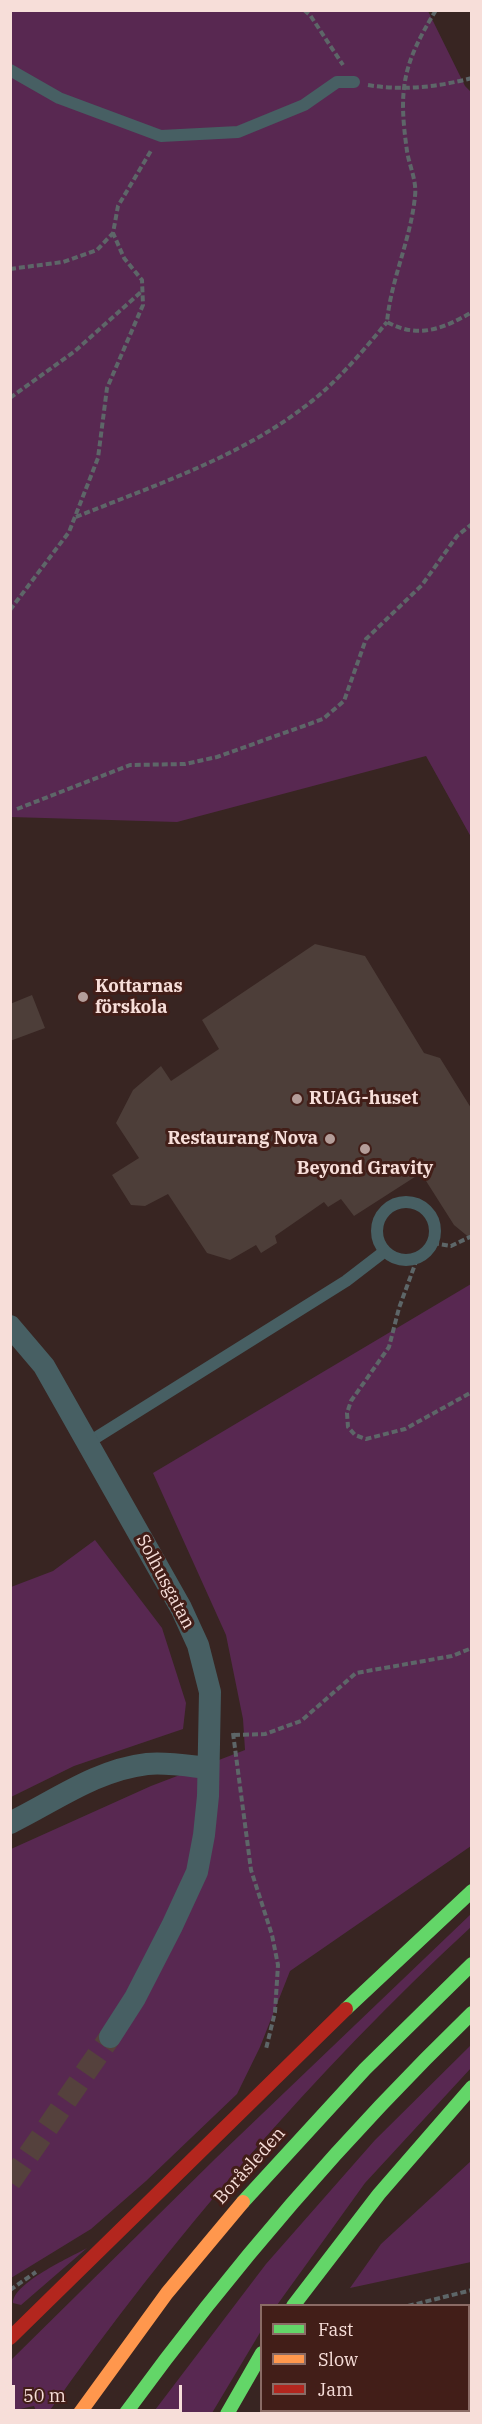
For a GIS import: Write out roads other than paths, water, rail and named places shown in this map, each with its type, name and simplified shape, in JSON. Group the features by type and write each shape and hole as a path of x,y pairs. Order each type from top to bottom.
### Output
{"highway":[{"path":"10,2338 382,1974 471,1891"},
{"name":"Boråsleden","path":"80,2412 159,2302 233,2211 324,2110 471,1964"},
{"path":"125,2414 190,2323 268,2225 350,2136 471,2013"},
{"path":"294,2304 322,2263 404,2161 471,2087"},
{"path":"227,2414 260,2355"}],"street":[{"name":"Solhusgatan","path":"10,1326 44,1366 181,1608 198,1645 210,1692 204,1835 197,1872 155,1959 110,2037"},
{"path":"10,1823 53,1803 75,1787 112,1772 148,1764 208,1768"}],"lane":[{"path":"10,70 59,98 161,136 238,132 304,105 337,82 354,82"},
{"path":"407,1202 419,1205 428,1212 435,1233 433,1244 426,1253 417,1258 405,1260 394,1258 385,1251 379,1241 377,1230 380,1219 387,1210 396,1204 407,1202"},
{"path":"89,1442 346,1281 385,1251"}],"tunnel":[{"path":"10,2182 110,2037"}],"place":[{"name":"Kottarnas förskola","path":"83,997"},
{"name":"RUAG-huset","path":"297,1099"},
{"name":"Restaurang Nova","path":"330,1139"},
{"name":"Beyond Gravity","path":"365,1149"}]}
